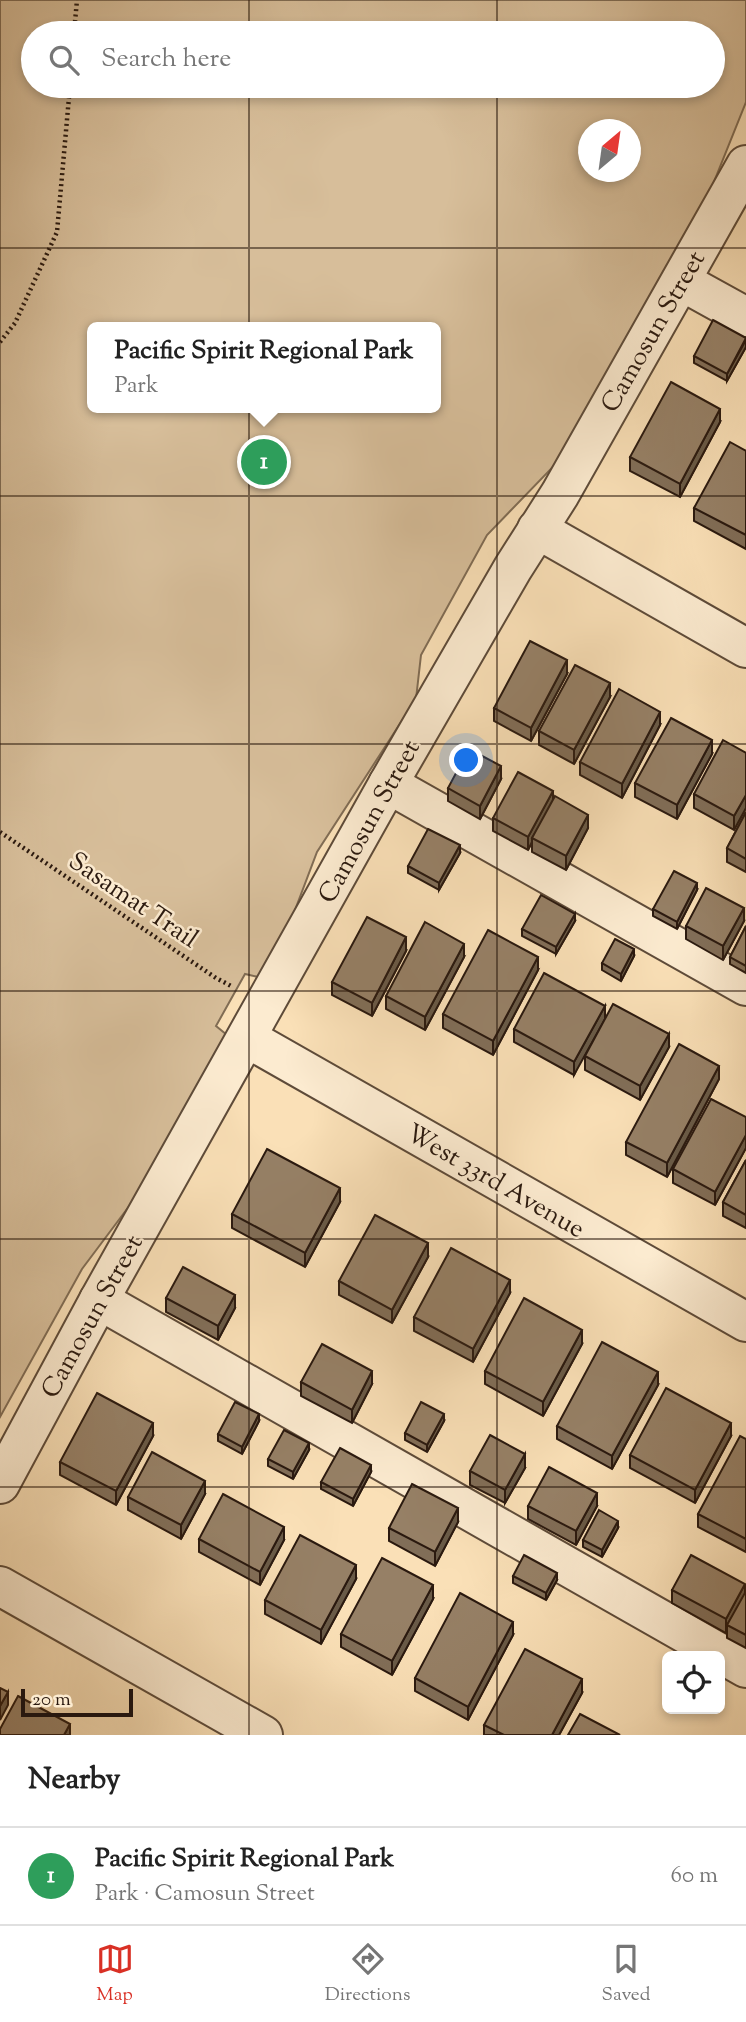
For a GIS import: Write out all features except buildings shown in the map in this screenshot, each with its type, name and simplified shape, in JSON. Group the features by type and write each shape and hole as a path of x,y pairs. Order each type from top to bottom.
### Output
{"street":[{"name":"Camosun Street","path":"0,1484 99,1300 388,784 560,494 746,165"},
{"path":"681,281 746,317"},
{"path":"537,529 746,648"},
{"path":"388,784 746,986"},
{"name":"West 33rd Avenue","path":"247,1038 746,1322"},
{"path":"99,1300 746,1668"},
{"path":"0,1586 263,1735"}],"path":[{"path":"75,21 77,0"},
{"path":"0,342 15,323 57,232 68,98"},
{"name":"Sasamat Trail","path":"0,832 216,978 238,989"}],"shaded area":[{"path":"0,0 746,0 746,102 705,204 578,441 487,535 421,655 416,699 317,852 281,947 263,978 245,974 216,1026 227,1035 139,1193 82,1269 0,1417"}],"place":[{"name":"Pacific Spirit Regional Park","path":"264,462"}]}
